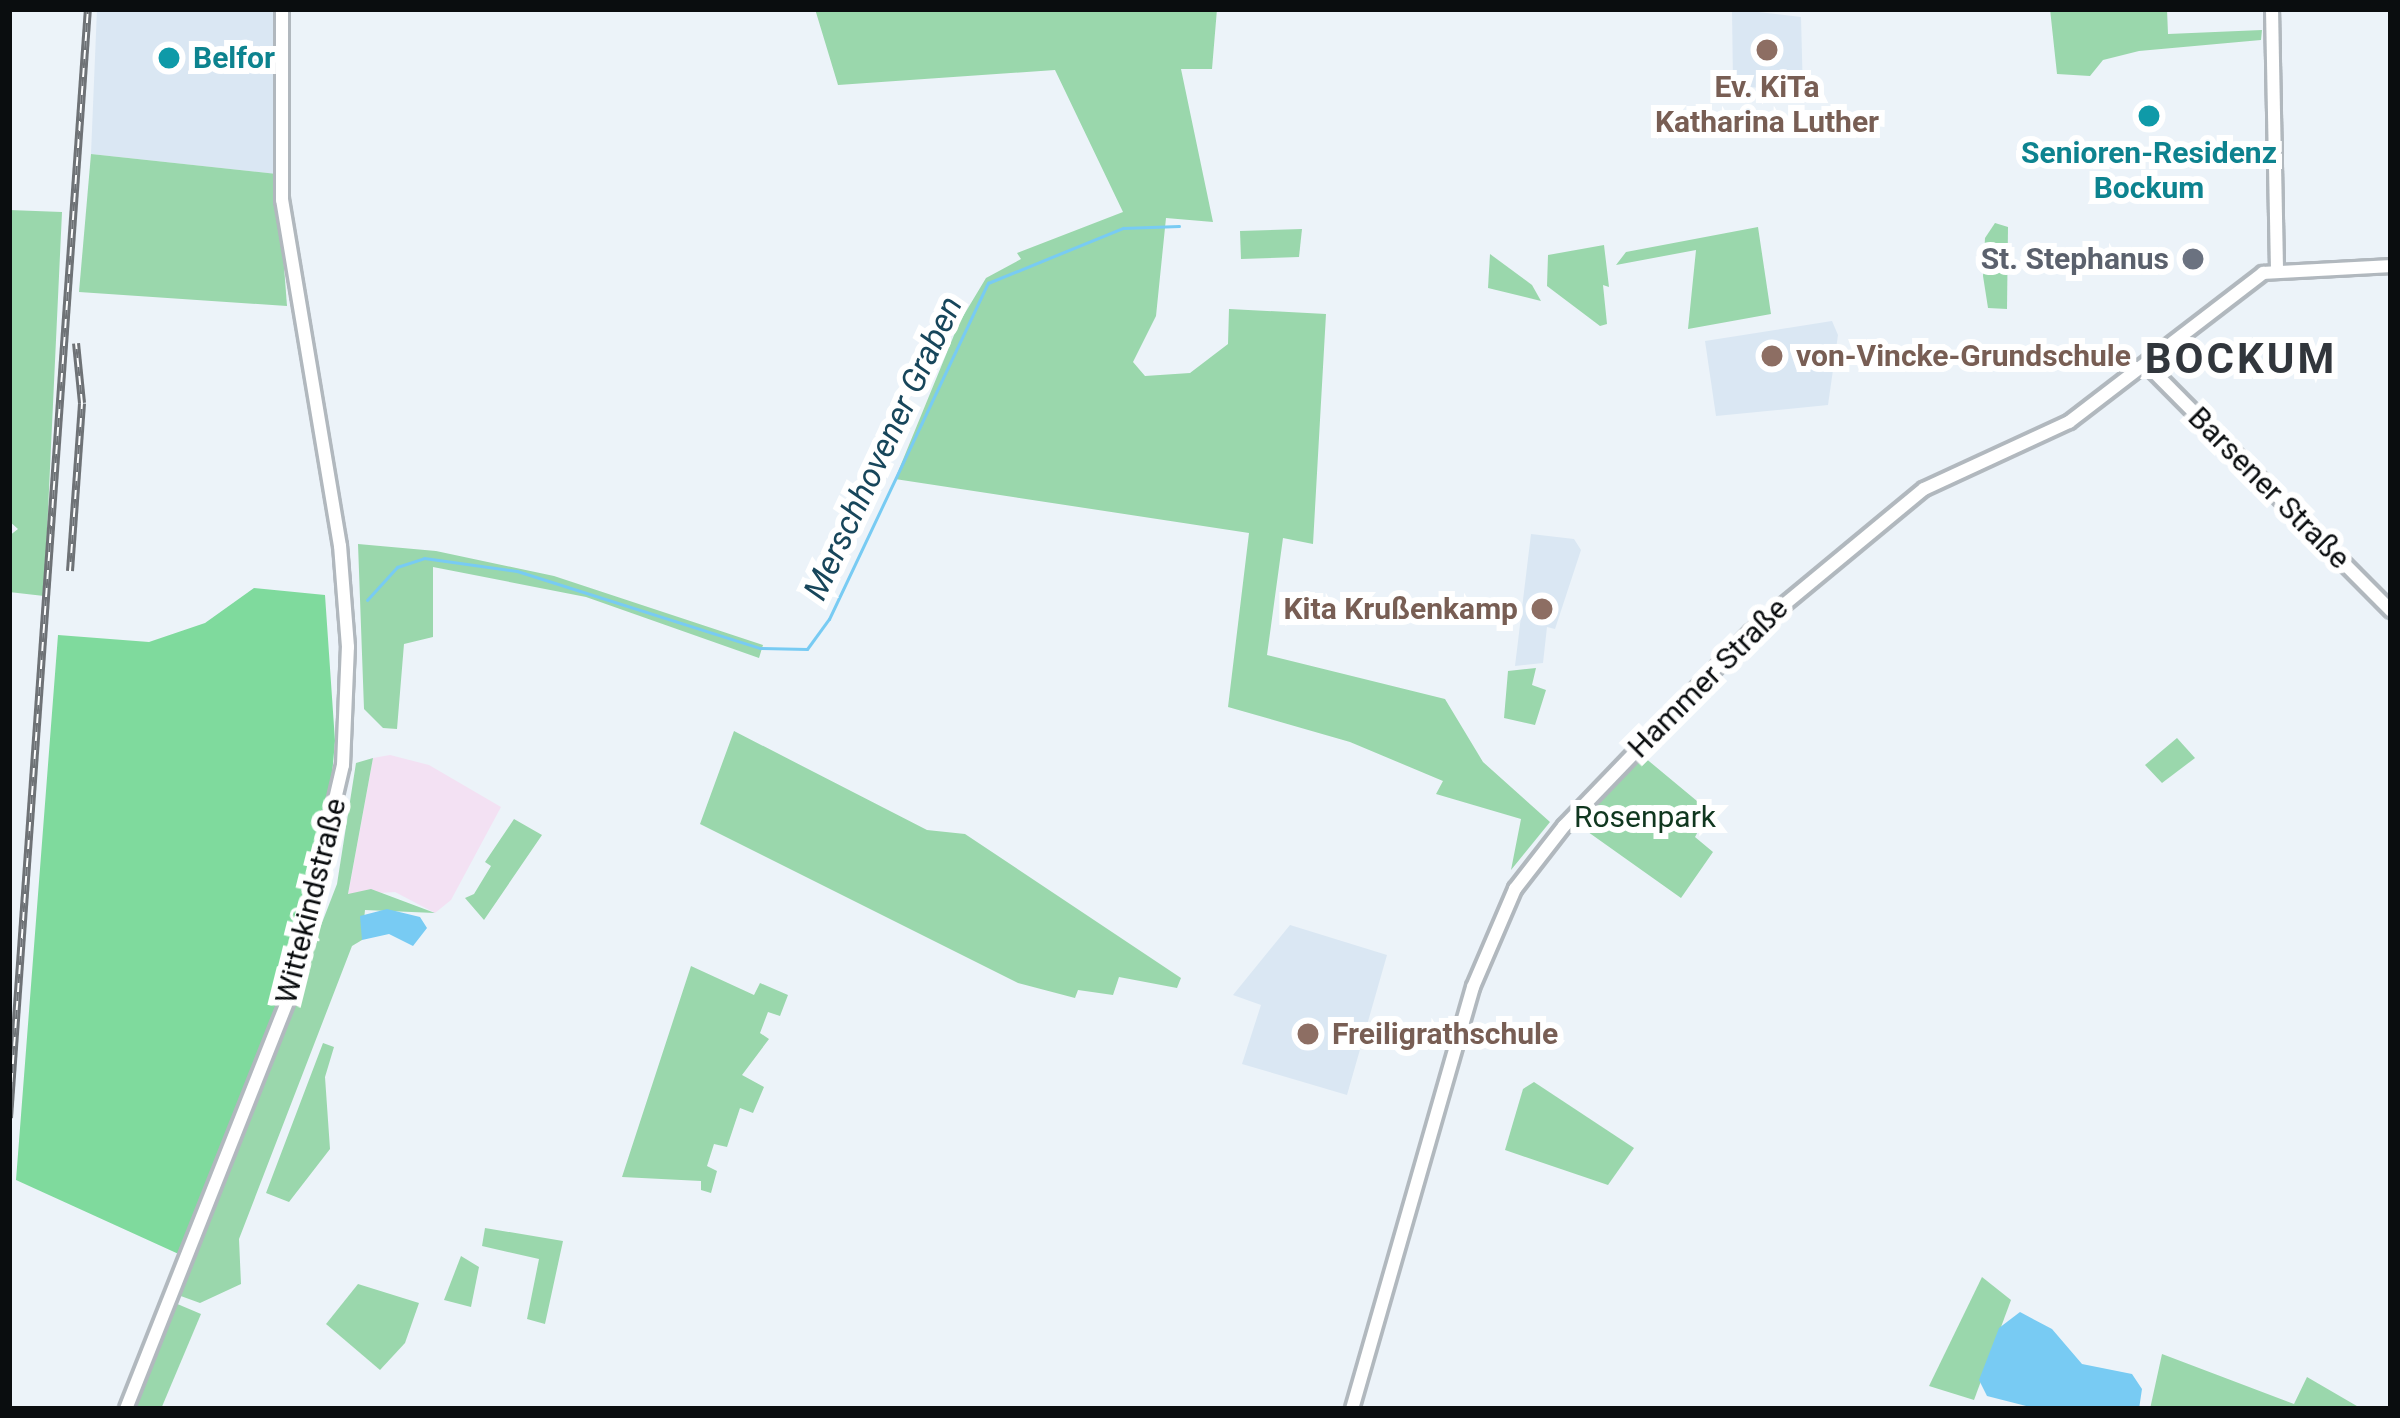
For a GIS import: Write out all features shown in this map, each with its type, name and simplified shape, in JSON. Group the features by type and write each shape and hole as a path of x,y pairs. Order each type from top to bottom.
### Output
{"main road":[{"name":"Wittekindstraße","path":"126,1409 282,1016 341,781 345,603 285,234 282,9"},
{"path":"2272,9 2277,269 2391,266"},
{"name":"Hammer Straße","path":"1352,1409 1473,987 1528,869 1751,632 1896,510 1934,484 2041,440 2148,366 2231,294 2277,269"},
{"name":"Barsener Straße","path":"2148,366 2391,611"}],"shaded area":[{"path":"97,9 280,9 277,174 91,154"},
{"name":"Ev. KiTa Katharina Luther","path":"1732,9 1801,17 1803,95 1733,84"},
{"name":"von-Vincke-Grundschule","path":"1832,321 1838,335 1828,405 1716,416 1705,341"},
{"name":"Kita Krußenkamp","path":"1531,534 1574,539 1581,550 1555,629 1547,627 1543,663 1515,666"},
{"path":"390,755 429,765 501,807 451,900 435,913 395,892 348,895 373,758"},
{"name":"Freiligrathschule","path":"1290,925 1387,955 1347,1095 1242,1064 1261,1005 1233,995"}],"green space":[{"path":"815,9 1217,9 1212,69 1181,69 1213,222 1166,218 1156,316 1133,362 1145,376 1190,373 1228,344 1229,309 1326,314 1313,544 1283,538 1267,655 1445,699 1483,762 1550,822 1511,870 1521,819 1436,794 1443,781 1350,742 1228,707 1249,533 895,479 959,323 986,278 1021,259 1017,253 1123,212 1055,70 838,85"},
{"path":"2050,9 2167,9 2168,34 2262,30 2261,40 2139,51 2103,60 2090,76 2057,74"},
{"path":"91,154 277,174 287,306 79,292"},
{"path":"9,210 62,212 44,596 9,592 9,536 18,529 9,521"},
{"path":"1995,223 2008,227 2007,309 1988,308 1983,276 1985,238"},
{"path":"1758,227 1771,314 1688,329 1696,250 1616,265 1626,252"},
{"path":"1302,229 1299,257 1241,259 1240,231"},
{"path":"1604,245 1609,287 1603,285 1607,324 1600,326 1547,286 1548,255"},
{"path":"1490,254 1532,285 1541,301 1488,288"},
{"path":"358,544 436,551 554,576 763,645 759,658 586,597 433,567 433,637 404,644 397,729 383,728 364,709"},
{"path":"254,588 325,595 335,741 328,821 285,992 183,1256 16,1180 58,635 149,642 205,623"},
{"path":"1536,668 1532,685 1546,690 1535,725 1504,718 1508,671"},
{"path":"734,731 927,830 965,834 1181,978 1177,988 1119,977 1113,995 1078,990 1075,998 1018,983 700,824"},
{"path":"2177,738 2195,758 2162,783 2145,765"},
{"name":"Rosenpark","path":"1638,752 1709,811 1695,837 1713,852 1681,898 1574,822"},
{"path":"373,758 348,894 371,889 435,913 365,910 362,940 352,946 239,1239 241,1284 200,1303 178,1295 337,884 356,763"},
{"path":"514,819 542,835 484,920 465,898 474,894 491,866 485,862"},
{"path":"691,966 754,995 760,983 788,995 780,1016 768,1012 760,1033 769,1039 742,1075 764,1087 753,1113 740,1108 727,1147 714,1144 707,1166 717,1171 711,1193 701,1190 701,1181 622,1177"},
{"path":"323,1043 334,1047 325,1077 330,1149 289,1202 266,1193"},
{"path":"1534,1082 1634,1148 1608,1185 1505,1150 1523,1089"},
{"path":"485,1228 563,1241 545,1324 527,1319 539,1259 482,1246"},
{"path":"461,1256 479,1267 471,1307 444,1300"},
{"path":"1982,1277 2011,1300 1974,1400 1929,1386"},
{"path":"358,1284 419,1303 405,1343 380,1370 326,1324"},
{"path":"175,1303 201,1314 161,1409 135,1409"},
{"path":"2162,1354 2294,1404 2307,1377 2362,1409 2150,1409"}],"water":[{"path":"387,909 420,917 427,928 413,946 389,934 362,940 360,916"},
{"path":"2020,1312 2052,1329 2082,1364 2132,1374 2142,1389 2139,1409 2038,1409 1987,1396 1979,1380 1999,1328"}],"waterway":[{"name":"Merschhovener Graben","path":"367,600 397,567 424,558 517,571 760,648 807,649 829,619 988,283 1123,228 1179,226"}],"railway":[{"path":"9,1118 88,9"},
{"path":"70,571 82,403 76,343"}],"place":[{"name":"Ev. KiTa Katharina Luther","path":"1767,50"},
{"name":"Belfor","path":"169,58"},
{"name":"Senioren-Residenz Bockum","path":"2149,116"},
{"name":"St. Stephanus","path":"2193,259"},
{"name":"von-Vincke-Grundschule","path":"1772,356"},
{"name":"Kita Krußenkamp","path":"1542,609"},
{"name":"Freiligrathschule","path":"1308,1034"}],"district":[{"name":"BOCKUM","path":"2241,359"}]}
